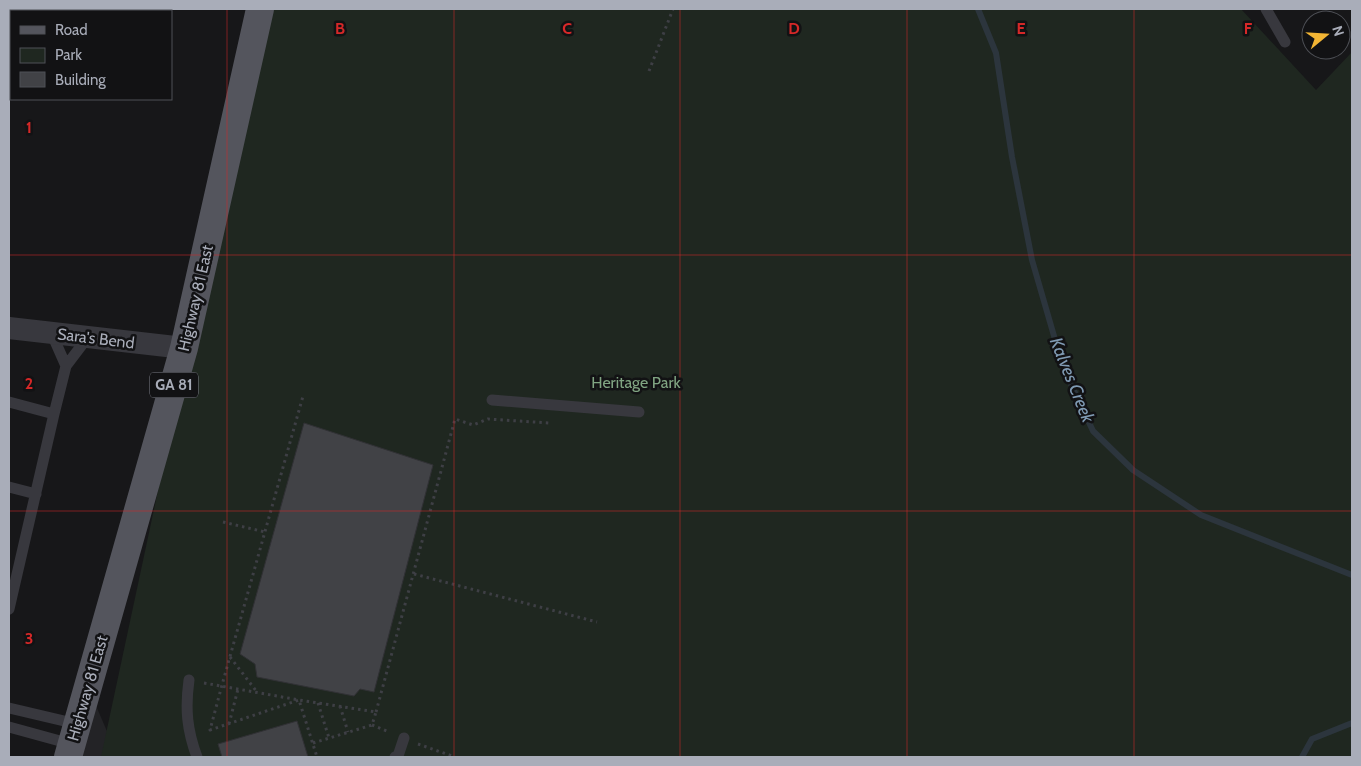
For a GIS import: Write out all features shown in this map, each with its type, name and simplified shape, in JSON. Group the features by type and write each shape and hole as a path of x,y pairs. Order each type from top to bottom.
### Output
{"main road":[{"name":"Highway 81 East","path":"72,742 184,348 260,9"}],"street":[{"name":"Sara's Bend","path":"9,328 184,348"}],"lane":[{"path":"1266,9 1285,42"},
{"path":"51,332 66,366"},
{"path":"9,609 12,586 66,366 88,337"},
{"path":"492,400 639,412"},
{"path":"9,402 54,414"},
{"path":"9,487 36,494"},
{"path":"189,680 186,697 187,716 190,738 196,757"},
{"path":"9,708 72,742"},
{"path":"9,727 72,742"},
{"path":"398,757 404,738"}],"path":[{"path":"648,71 673,9"},
{"path":"299,700 210,730 303,396"},
{"path":"313,743 372,725 455,419 473,425 488,419 553,423"},
{"path":"224,522 265,532"},
{"path":"414,574 597,622"},
{"path":"230,657 258,692"},
{"path":"222,685 376,712"},
{"path":"230,724 238,688"},
{"path":"299,700 317,757"},
{"path":"318,703 329,738"},
{"path":"340,706 348,732"},
{"path":"404,738 455,757"}],"shaded area":[{"path":"82,673 118,757 62,757"}],"green space":[{"name":"Heritage Park","path":"261,9 1241,9 1316,90 1344,60 1351,60 1352,52 1352,757 101,757"}],"building":[{"path":"304,423 433,465 374,692 360,689 354,696 257,677 255,664 240,654"},
{"path":"297,721 308,757 222,757 218,744"}],"waterway":[{"name":"Kalves Creek","path":"978,9 996,53 1012,157 1032,260 1063,367 1093,431 1133,470 1201,515 1352,575"},
{"name":"Kalves Creek","path":"1302,757 1312,739 1352,723"}]}
